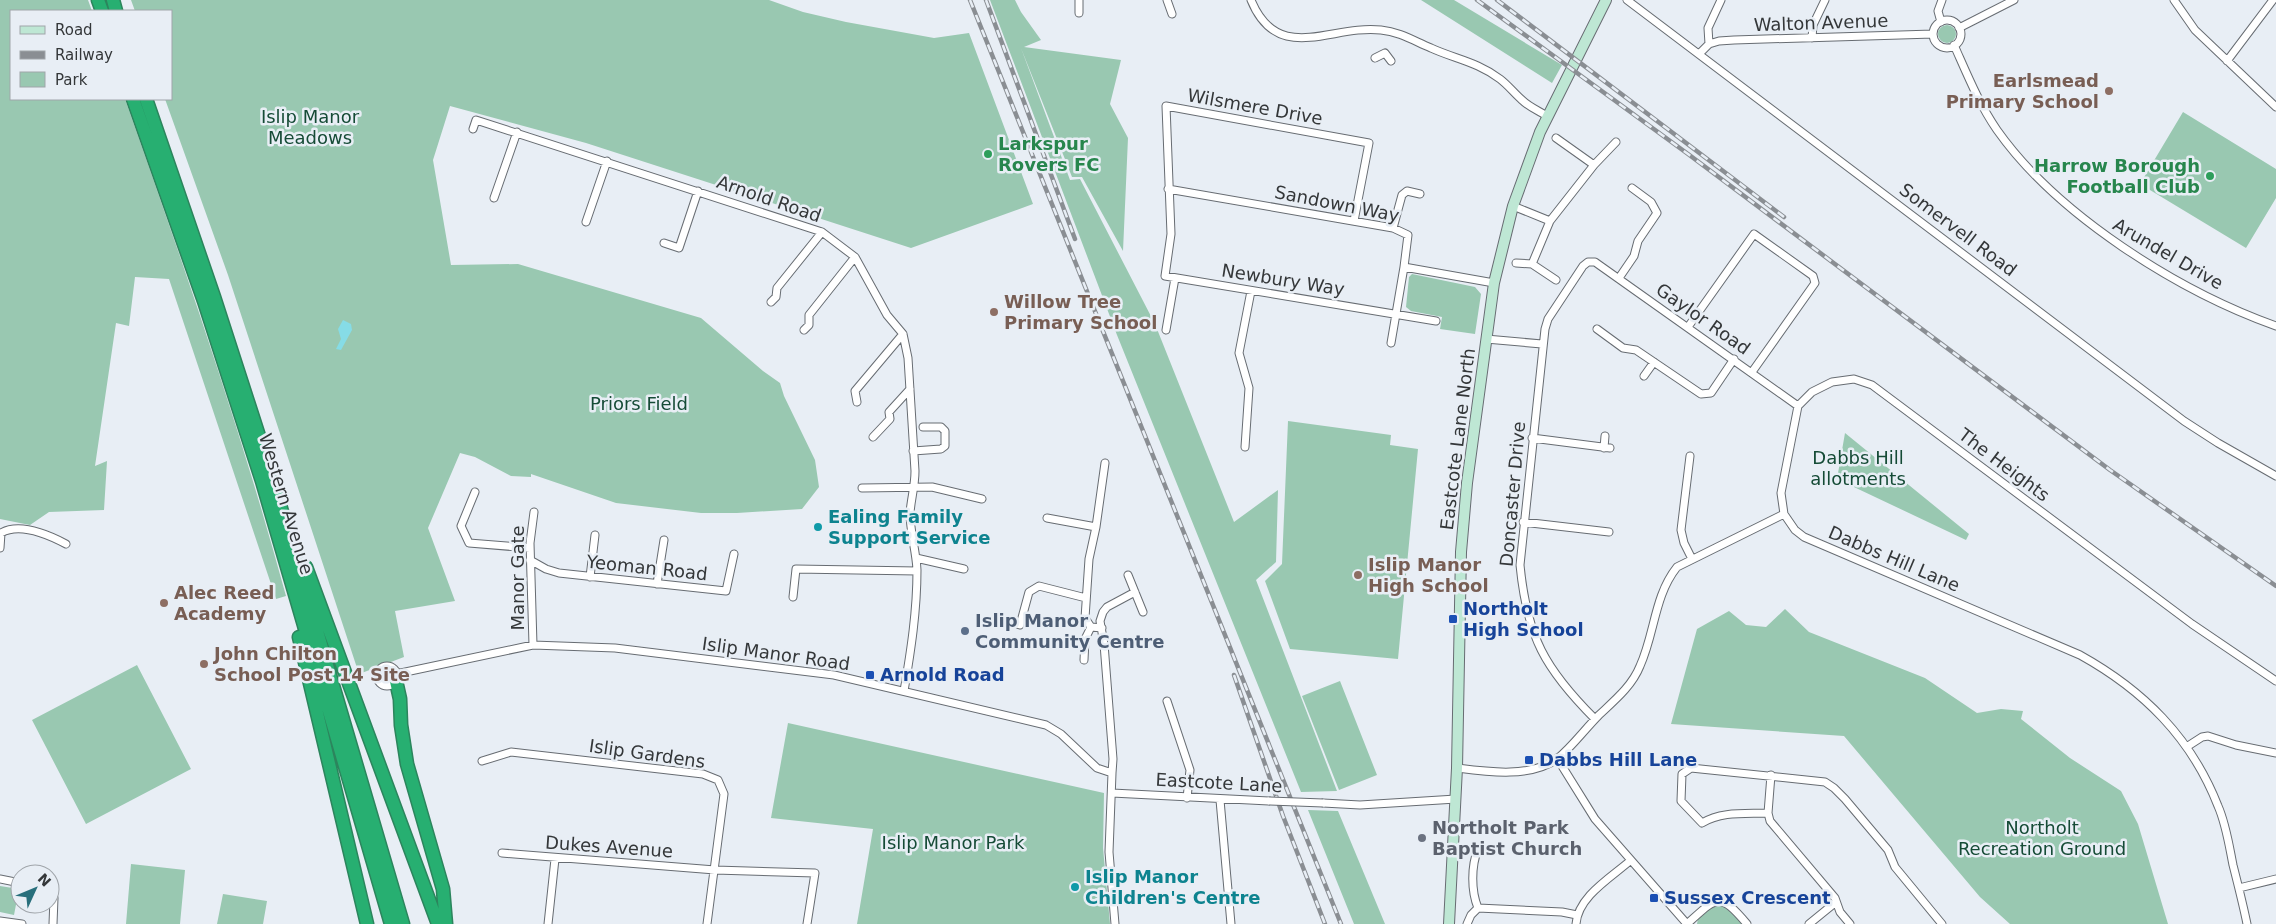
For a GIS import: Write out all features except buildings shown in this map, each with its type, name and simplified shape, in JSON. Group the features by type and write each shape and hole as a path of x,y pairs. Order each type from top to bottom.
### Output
{"highway":[{"name":"Western Avenue","path":"133,100 204,301 262,481 391,924"},
{"name":"Western Avenue","path":"146,100 214,297 268,464 403,924"},
{"path":"268,464 438,924"},
{"path":"262,481 367,924"},
{"path":"396,677 407,764 443,889 446,924"}],"street":[{"path":"1079,0 1079,13"},
{"path":"1167,0 1172,14"},
{"path":"1252,0 1260,17 1272,30 1281,35 1301,38 1380,29 1405,35 1429,48 1476,65 1500,79 1524,102 1547,116"},
{"name":"Eastcote Lane North","path":"1449,924 1457,768 1461,552 1467,484 1494,283 1521,180 1547,116 1606,0"},
{"name":"Somervell Road","path":"1627,0 2184,421 2276,476"},
{"path":"1699,54 1709,44 1708,28 1721,0"},
{"path":"1812,38 1813,25 1824,0"},
{"path":"1941,22 1938,11 1942,0"},
{"path":"1959,28 2014,0"},
{"path":"2174,0 2195,30 2276,107"},
{"path":"2227,61 2273,0"},
{"path":"1950,21 1959,28 1960,39 1954,46 1947,48 1940,46 1935,41 1933,34 1935,27 1941,22 1950,21"},
{"name":"Walton Avenue","path":"1709,44 1719,41 1933,34"},
{"name":"Arundel Drive","path":"1954,46 1974,89 1998,131 2031,169 2067,204 2117,244 2163,272 2220,301 2276,326"},
{"path":"1374,58 1385,53 1391,61"},
{"name":"Wilsmere Drive","path":"1165,276 1171,234 1166,106 1369,143 1354,222"},
{"name":"Arnold Road","path":"473,129 476,120 517,132 822,232 855,258 887,315 903,334 908,358 916,488 910,511 911,534 917,571 916,621 904,691"},
{"path":"494,198 517,132"},
{"path":"1556,138 1594,165"},
{"path":"1532,264 1550,221 1594,165 1616,142"},
{"path":"586,222 607,161"},
{"path":"1618,278 1634,256 1638,241 1658,212 1651,202 1632,188"},
{"name":"Sandown Way","path":"1168,189 1404,231 1408,235 1404,267"},
{"path":"664,243 679,248 698,191"},
{"path":"1393,228 1402,195 1407,191 1420,194"},
{"path":"1513,206 1550,221"},
{"path":"771,302 776,297 777,288 822,232"},
{"path":"1688,327 1754,234 1813,276 1815,283 1752,372"},
{"path":"804,330 810,325 809,315 855,258"},
{"name":"Gaylor Road","path":"1588,262 1595,262 1798,406"},
{"name":"Doncaster Drive","path":"1588,262 1583,266 1548,319 1542,344 1520,566 1527,615 1534,635 1556,676 1569,693 1595,719"},
{"path":"1516,263 1532,264 1556,280"},
{"path":"1391,343 1404,267 1494,283"},
{"name":"Newbury Way","path":"1165,276 1436,321"},
{"path":"1166,330 1175,278"},
{"path":"1245,447 1249,388 1239,353 1251,291"},
{"path":"1597,329 1623,348 1636,350 1701,394 1711,394 1734,359"},
{"path":"856,402 855,391 903,334"},
{"path":"1486,340 1542,344"},
{"path":"1644,376 1654,362"},
{"name":"The Heights","path":"1798,406 1812,392 1832,382 1854,379 1872,385 2192,624 2276,682"},
{"path":"873,437 890,419 889,412 910,388"},
{"path":"1457,768 1499,771 1535,769 1557,758 1633,680 1648,645 1666,580 1677,568 1692,559 1784,514 1781,493 1798,406"},
{"path":"913,451 941,449 945,446 945,431 941,427 923,427"},
{"path":"1532,438 1607,448 1605,436"},
{"path":"1690,456 1681,530 1684,543 1692,559"},
{"path":"1091,627 1085,618 1089,559 1096,527 1101,480 1105,463"},
{"path":"862,488 932,487 982,499"},
{"path":"475,492 461,526 469,543 530,548"},
{"name":"Manor Gate","path":"533,645 530,548 534,512"},
{"name":"Dabbs Hill Lane","path":"1784,514 1795,530 1804,537 2080,655 2105,669 2139,695 2188,746 2219,807 2247,924"},
{"path":"1047,518 1096,527"},
{"path":"1523,522 1609,532"},
{"path":"0,548 1,533 18,528 55,538 66,544"},
{"path":"590,577 594,535"},
{"path":"657,584 664,540"},
{"name":"Yeoman Road","path":"530,560 546,569 559,573 726,591 734,554"},
{"path":"916,558 964,569"},
{"path":"793,597 796,568 917,571"},
{"path":"1128,574 1143,612"},
{"path":"997,618 1020,625 1029,592 1039,586 1086,598"},
{"path":"1115,924 1109,852 1113,759 1101,617 1107,607 1135,592"},
{"path":"1091,627 1102,628"},
{"path":"1084,660 1085,638 1091,627"},
{"name":"Islip Manor Road","path":"396,677 533,645 615,648 834,675 1046,725 1061,734 1098,768 1112,773"},
{"path":"1167,701 1190,770 1187,798"},
{"path":"2188,746 2202,737 2208,736 2236,745 2276,753"},
{"name":"Islip Gardens","path":"482,762 512,752 703,774 718,780 724,794 707,924"},
{"path":"1557,758 1596,819 1687,924 1715,901 1723,901 1730,904 1747,924"},
{"path":"1768,813 1726,814 1713,816 1702,823 1682,801 1682,774 1691,768 1825,782 1845,799 1888,850 1895,867 1942,924"},
{"path":"1771,775 1768,813 1770,821 1835,898 1836,904 1850,924"},
{"name":"Eastcote Lane","path":"1112,793 1220,800 1360,805 1456,799"},
{"path":"1220,800 1231,924"},
{"path":"1478,849 1474,858 1474,897 1478,908"},
{"name":"Dukes Avenue","path":"502,853 555,859 715,870 815,873 807,924"},
{"path":"548,924 555,859"},
{"path":"1576,924 1577,915 1586,900 1631,860"},
{"path":"2239,888 2276,879"},
{"path":"1809,924 1836,904"},
{"path":"1478,908 1562,912 1577,915"},
{"path":"1467,924 1478,908"},
{"path":"0,921 22,924"}],"green space":[{"path":"0,0 88,0 92,10 10,10 10,100 125,100 230,408 286,596 276,599 169,279 135,277 129,326 116,323 95,466 107,461 104,510 49,512 30,525 0,519"},
{"path":"131,0 769,0 803,12 846,22 934,38 969,33 1033,204 911,248 586,143 450,106 433,160 451,265 518,264 701,318 763,371 780,383 784,396 815,460 819,487 802,509 701,513 616,503 531,474 531,477 511,476 475,457 460,453 428,528 455,601 395,611 404,657 359,674 228,275 165,100 172,100 172,10 135,10"},
{"path":"990,0 1015,0 1021,12 1041,40 1024,47 1121,60 1110,104 1128,138 1123,251 1082,177 1072,177 1021,48 1070,180 1080,179 1155,324 1234,522 1278,490 1276,562 1256,580 1337,791 1301,792 1117,335"},
{"path":"1421,0 1454,0 1562,65 1552,83"},
{"path":"1943,25 1951,25 1956,30 1954,41 1943,43 1938,38 1938,30"},
{"name":"Harrow Borough Football Club","path":"2183,112 2276,169 2276,198 2246,248 2140,184"},
{"path":"1412,274 1475,287 1481,294 1475,334 1440,329 1442,317 1411,311 1406,307 1409,277"},
{"path":"1288,421 1391,435 1390,445 1418,449 1398,659 1290,649 1265,581 1282,564"},
{"name":"Dabbs Hill allotments","path":"1845,433 1969,534 1966,540 1837,479"},
{"name":"Northolt Recreation Ground","path":"1785,609 1809,632 1925,678 1977,713 2001,709 2023,711 2021,719 2070,758 2121,791 2138,824 2168,924 2010,924 1980,897 1844,736 1671,724 1697,629 1729,611 1746,625 1766,627"},
{"path":"137,665 191,769 86,824 32,720"},
{"path":"1340,681 1377,775 1339,790 1302,696"},
{"name":"Islip Manor Park","path":"788,723 1104,793 1103,848 1110,924 857,924 873,829 771,818"},
{"path":"1308,810 1338,811 1385,924 1354,924"},
{"path":"131,864 185,870 180,924 126,924"},
{"path":"0,886 10,888 10,914 14,915 0,912"},
{"path":"223,894 267,901 263,924 217,924"},
{"path":"1721,904 1729,907 1744,924 1697,924 1698,918 1714,905"}],"water":[{"path":"343,320 351,324 352,330 341,350 336,349 341,339 338,329"}],"railway":[{"path":"970,0 1341,924"},
{"path":"986,0 1075,239"},
{"path":"1477,0 1688,154 2110,470 2276,586"},
{"path":"1497,0 1784,217"},
{"path":"1234,675 1283,816 1325,924"}],"place":[{"name":"Earlsmead Primary School","path":"2109,91"},
{"name":"Larkspur Rovers FC","path":"988,154"},
{"name":"Harrow Borough Football Club","path":"2210,176"},
{"name":"Willow Tree Primary School","path":"994,312"},
{"name":"Ealing Family Support Service","path":"818,527"},
{"name":"Islip Manor High School","path":"1358,575"},
{"name":"Alec Reed Academy","path":"164,603"},
{"name":"Northolt High School","path":"1453,619"},
{"name":"Islip Manor Community Centre","path":"965,631"},
{"name":"John Chilton School Post 14 Site","path":"204,664"},
{"name":"Arnold Road","path":"870,675"},
{"name":"Dabbs Hill Lane","path":"1529,760"},
{"name":"Northolt Park Baptist Church","path":"1422,838"},
{"name":"Islip Manor Children's Centre","path":"1075,887"},
{"name":"Sussex Crescent","path":"1654,898"}],"park label":[{"name":"Islip Manor Meadows","path":"310,127"},
{"name":"Priors Field","path":"639,404"}]}
